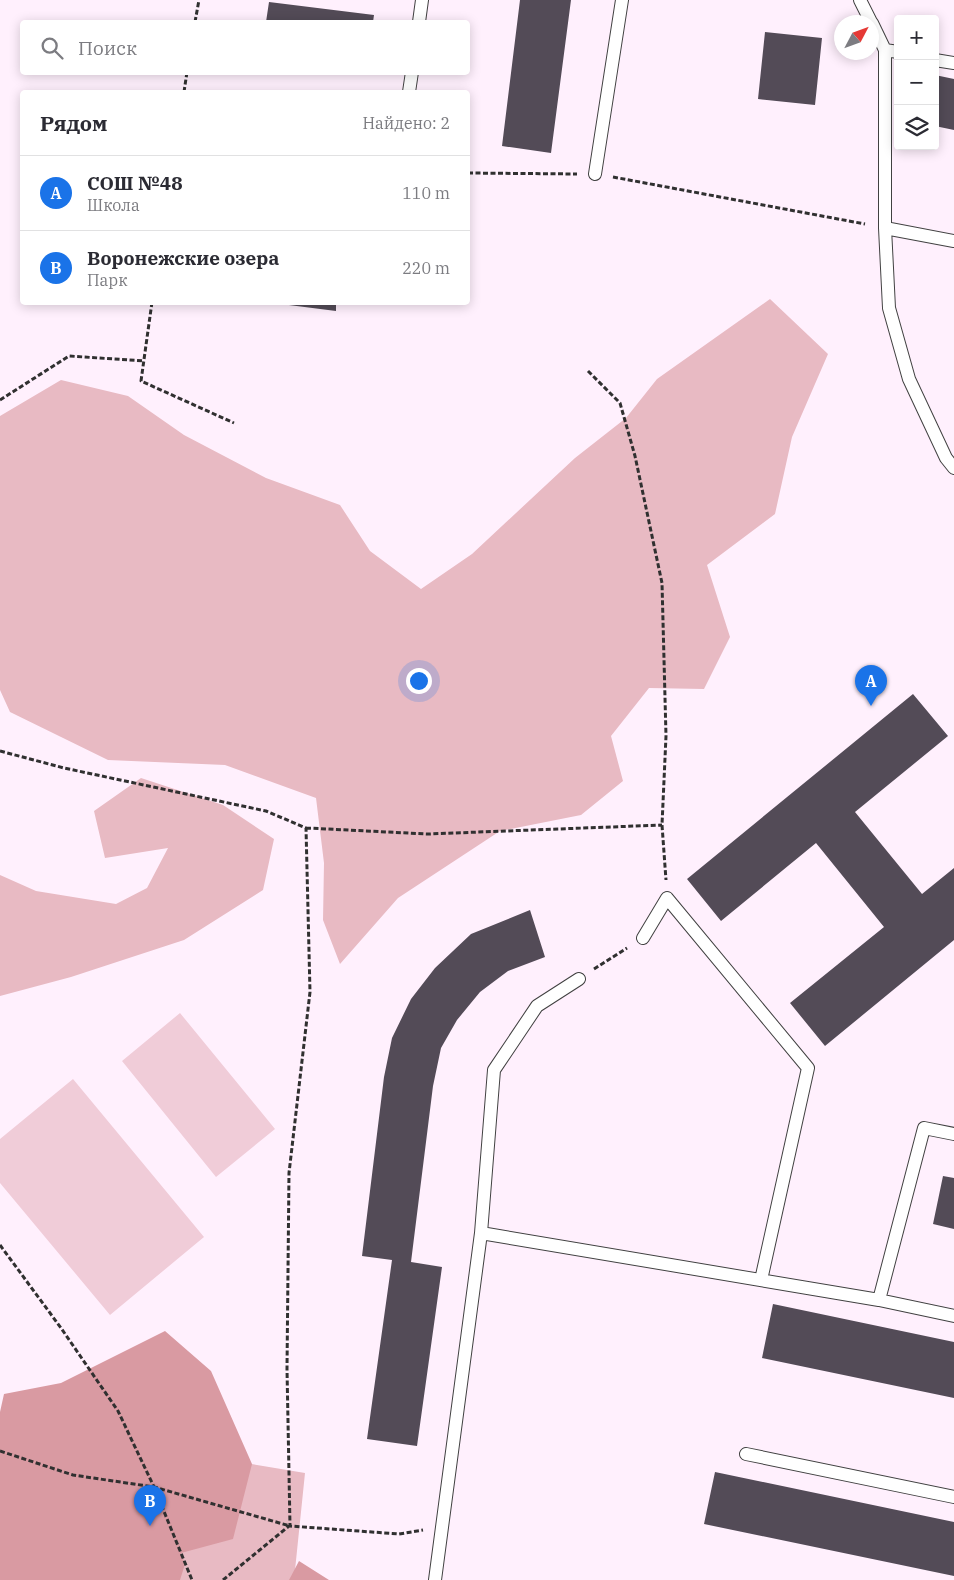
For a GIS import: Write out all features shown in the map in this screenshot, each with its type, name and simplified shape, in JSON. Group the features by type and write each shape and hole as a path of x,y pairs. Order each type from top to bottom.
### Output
{"lane":[{"path":"419,20 422,0"},
{"path":"596,174 622,0"},
{"path":"860,0 867,15"},
{"path":"879,38 885,50 885,228 889,308 909,380 946,458 954,468"},
{"path":"885,50 894,51"},
{"path":"939,61 954,63"},
{"path":"409,90 412,75"},
{"path":"885,228 954,241"},
{"path":"643,938 667,898 808,1068 762,1280"},
{"path":"435,1580 481,1233 494,1070 537,1006 579,979"},
{"path":"878,1300 924,1128 954,1134"},
{"path":"481,1233 878,1300 954,1316"},
{"path":"746,1454 954,1497"}],"path":[{"path":"195,20 199,0"},
{"path":"184,90 187,75"},
{"path":"470,173 596,174 885,228"},
{"path":"152,305 141,381 234,423"},
{"path":"0,400 69,356 144,361"},
{"path":"588,371 620,403 635,456 662,583 666,736 662,825 667,898"},
{"path":"0,751 64,768 266,811 306,828 428,834 662,825"},
{"path":"290,1526 287,1369 290,1173 310,992 306,828"},
{"path":"579,979 643,938"},
{"path":"0,1245 62,1328 118,1411 154,1487 192,1580"},
{"path":"0,1450 73,1475 154,1487 290,1526 399,1534 442,1526"},
{"path":"223,1580 290,1526"}],"shaded area":[{"path":"770,299 828,354 792,437 775,514 707,565 730,637 704,689 649,688 611,736 623,781 581,815 500,831 398,898 340,964 323,920 324,863 316,798 225,765 108,760 10,712 0,690 0,416 61,380 128,396 184,435 266,478 340,505 370,551 421,589 472,554 575,458 626,418 657,379"},
{"path":"141,778 223,805 274,839 263,890 184,940 71,977 0,996 0,875 36,891 116,904 147,888 168,848 105,858 94,811"},
{"path":"180,1013 275,1129 216,1177 122,1061"},
{"path":"73,1079 204,1237 110,1315 0,1183 0,1139"},
{"path":"165,1331 211,1371 252,1464 233,1539 181,1553 185,1564 180,1580 0,1580 0,1412 4,1394 61,1383"},
{"path":"0,1422 305,1473 294,1580 0,1580"},
{"path":"299,1561 329,1580 289,1580"}],"building":[{"path":"520,0 571,0 551,153 502,146"},
{"path":"269,2 374,15 373,20 266,20"},
{"path":"765,32 822,38 815,105 758,99"},
{"path":"939,76 954,79 954,130 939,127"},
{"path":"289,305 336,305 336,311"},
{"path":"913,694 948,736 855,812 922,894 954,868 954,940 825,1046 790,1003 884,927 816,843 721,921 687,879"},
{"path":"530,910 545,957 508,971 480,992 457,1020 441,1048 433,1086 411,1262 442,1267 417,1446 367,1439 392,1260 362,1256 384,1077 392,1038 411,999 435,968 471,934"},
{"path":"943,1176 954,1178 954,1229 933,1224"},
{"path":"773,1304 954,1342 954,1398 762,1358"},
{"path":"715,1472 954,1522 954,1576 704,1524"}],"place":[{"name":"СОШ №48","path":"871,706"},
{"name":"Воронежские озера","path":"150,1526"}]}
